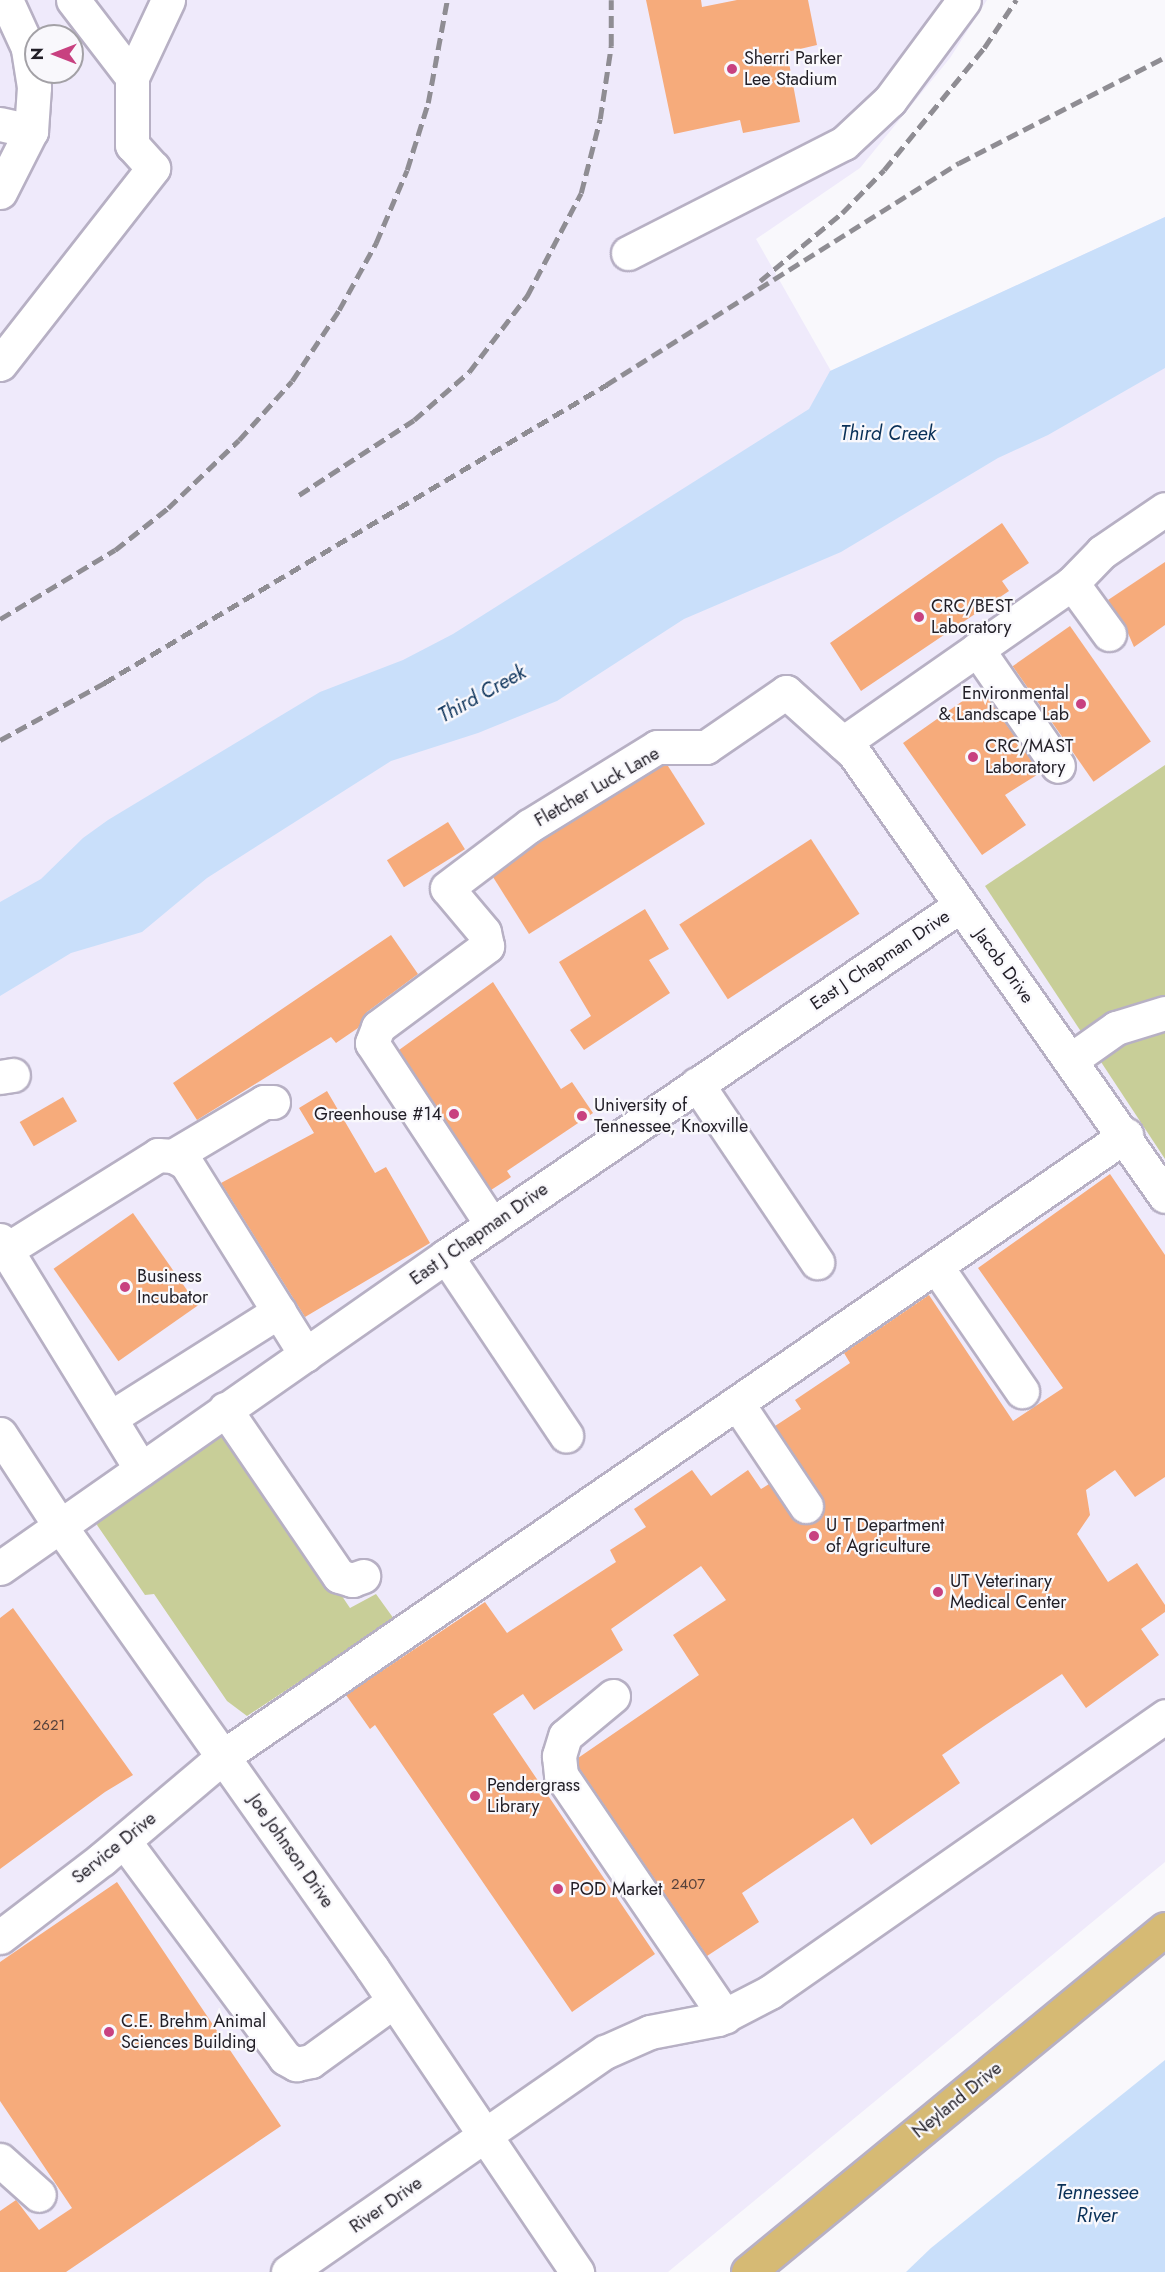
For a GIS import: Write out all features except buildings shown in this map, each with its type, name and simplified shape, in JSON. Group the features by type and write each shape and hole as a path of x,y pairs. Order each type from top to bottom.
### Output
{"main road":[{"name":"Neyland Drive","path":"748,2272 1165,1929"}],"street":[{"path":"0,192 15,128 34,87 28,48 6,0"},
{"path":"73,0 132,77"},
{"path":"0,364 153,168 132,146 132,77 168,0"},
{"path":"628,253 844,143 890,100 964,0"},
{"path":"848,748 977,649 1072,583 1102,552 1165,509"},
{"path":"1072,583 1109,634"},
{"path":"977,649 1058,766"},
{"name":"Jacob Drive","path":"786,692 848,748 1126,1135 1165,1196"},
{"name":"Fletcher Luck Lane","path":"492,1225 372,1043 378,1027 487,946 484,932 447,888 529,826 657,747 706,747 786,692"},
{"name":"East J Chapman Drive","path":"0,1568 446,1256 961,905"},
{"path":"1082,1053 1116,1028 1165,1012"},
{"path":"696,1084 817,1262"},
{"path":"173,1156 264,1102 273,1102"},
{"name":"Service Drive","path":"0,1937 124,1841 225,1755 1126,1135"},
{"path":"141,1469 3,1245 159,1155 173,1156 186,1163 306,1355"},
{"path":"446,1256 566,1435"},
{"path":"936,1266 1022,1391"},
{"path":"110,1418 279,1311"},
{"path":"737,1403 806,1506"},
{"path":"225,1410 339,1576 352,1581 363,1576"},
{"name":"Joe Johnson Drive","path":"0,1434 60,1526 225,1755 577,2272"},
{"path":"613,1696 565,1736 558,1756 561,1775 725,2016"},
{"name":"River Drive","path":"288,2272 484,2138 557,2082 622,2043 662,2029 725,2016 776,1988 1165,1716"},
{"path":"124,1841 285,2058 297,2064 311,2061 394,2001"},
{"path":"0,2160 39,2195"}],"shaded area":[{"name":"University of Tennessee, Knoxville","path":"0,0 987,0 950,58 860,168 756,239 831,371 1165,217 1165,1862 668,2272 0,2272"}],"green space":[{"path":"1165,765 1165,1159 985,886"},
{"path":"230,1430 350,1608 376,1594 394,1619 247,1716 227,1701 154,1594 145,1595 97,1525 98,1519 215,1431"}],"water":[{"name":"Third Creek","path":"1165,217 1165,368 1048,435 998,458 841,552 684,619 557,701 478,733 391,761 207,878 142,932 71,953 0,996 0,902 41,879 83,838 108,820 320,692 403,660 453,634 809,409 830,371"},
{"name":"Tennessee River","path":"1165,2060 1165,2272 906,2272 931,2248"}],"railway":[{"path":"0,619 115,550 168,508 239,440 292,381 339,310 376,243 407,170 428,103 447,0"},
{"path":"299,495 414,420 469,372 527,296 581,193 600,119 611,46 611,0"},
{"path":"760,281 842,213 884,170 984,48 1016,0"},
{"path":"0,740 104,683 606,385 959,163 1165,57"}],"place":[{"name":"Sherri Parker Lee Stadium","path":"732,69"},
{"name":"CRC/BEST Laboratory","path":"919,617"},
{"name":"Environmental & Landscape Lab","path":"1081,704"},
{"name":"CRC/MAST Laboratory","path":"973,757"},
{"name":"Greenhouse #14","path":"454,1114"},
{"name":"University of Tennessee, Knoxville","path":"582,1116"},
{"name":"Business Incubator","path":"125,1287"},
{"name":"U T Department of Agriculture","path":"814,1536"},
{"name":"UT Veterinary Medical Center","path":"938,1592"},
{"name":"Pendergrass Library","path":"475,1796"},
{"name":"POD Market","path":"558,1889"},
{"name":"C.E. Brehm Animal Sciences Building","path":"109,2032"}]}
